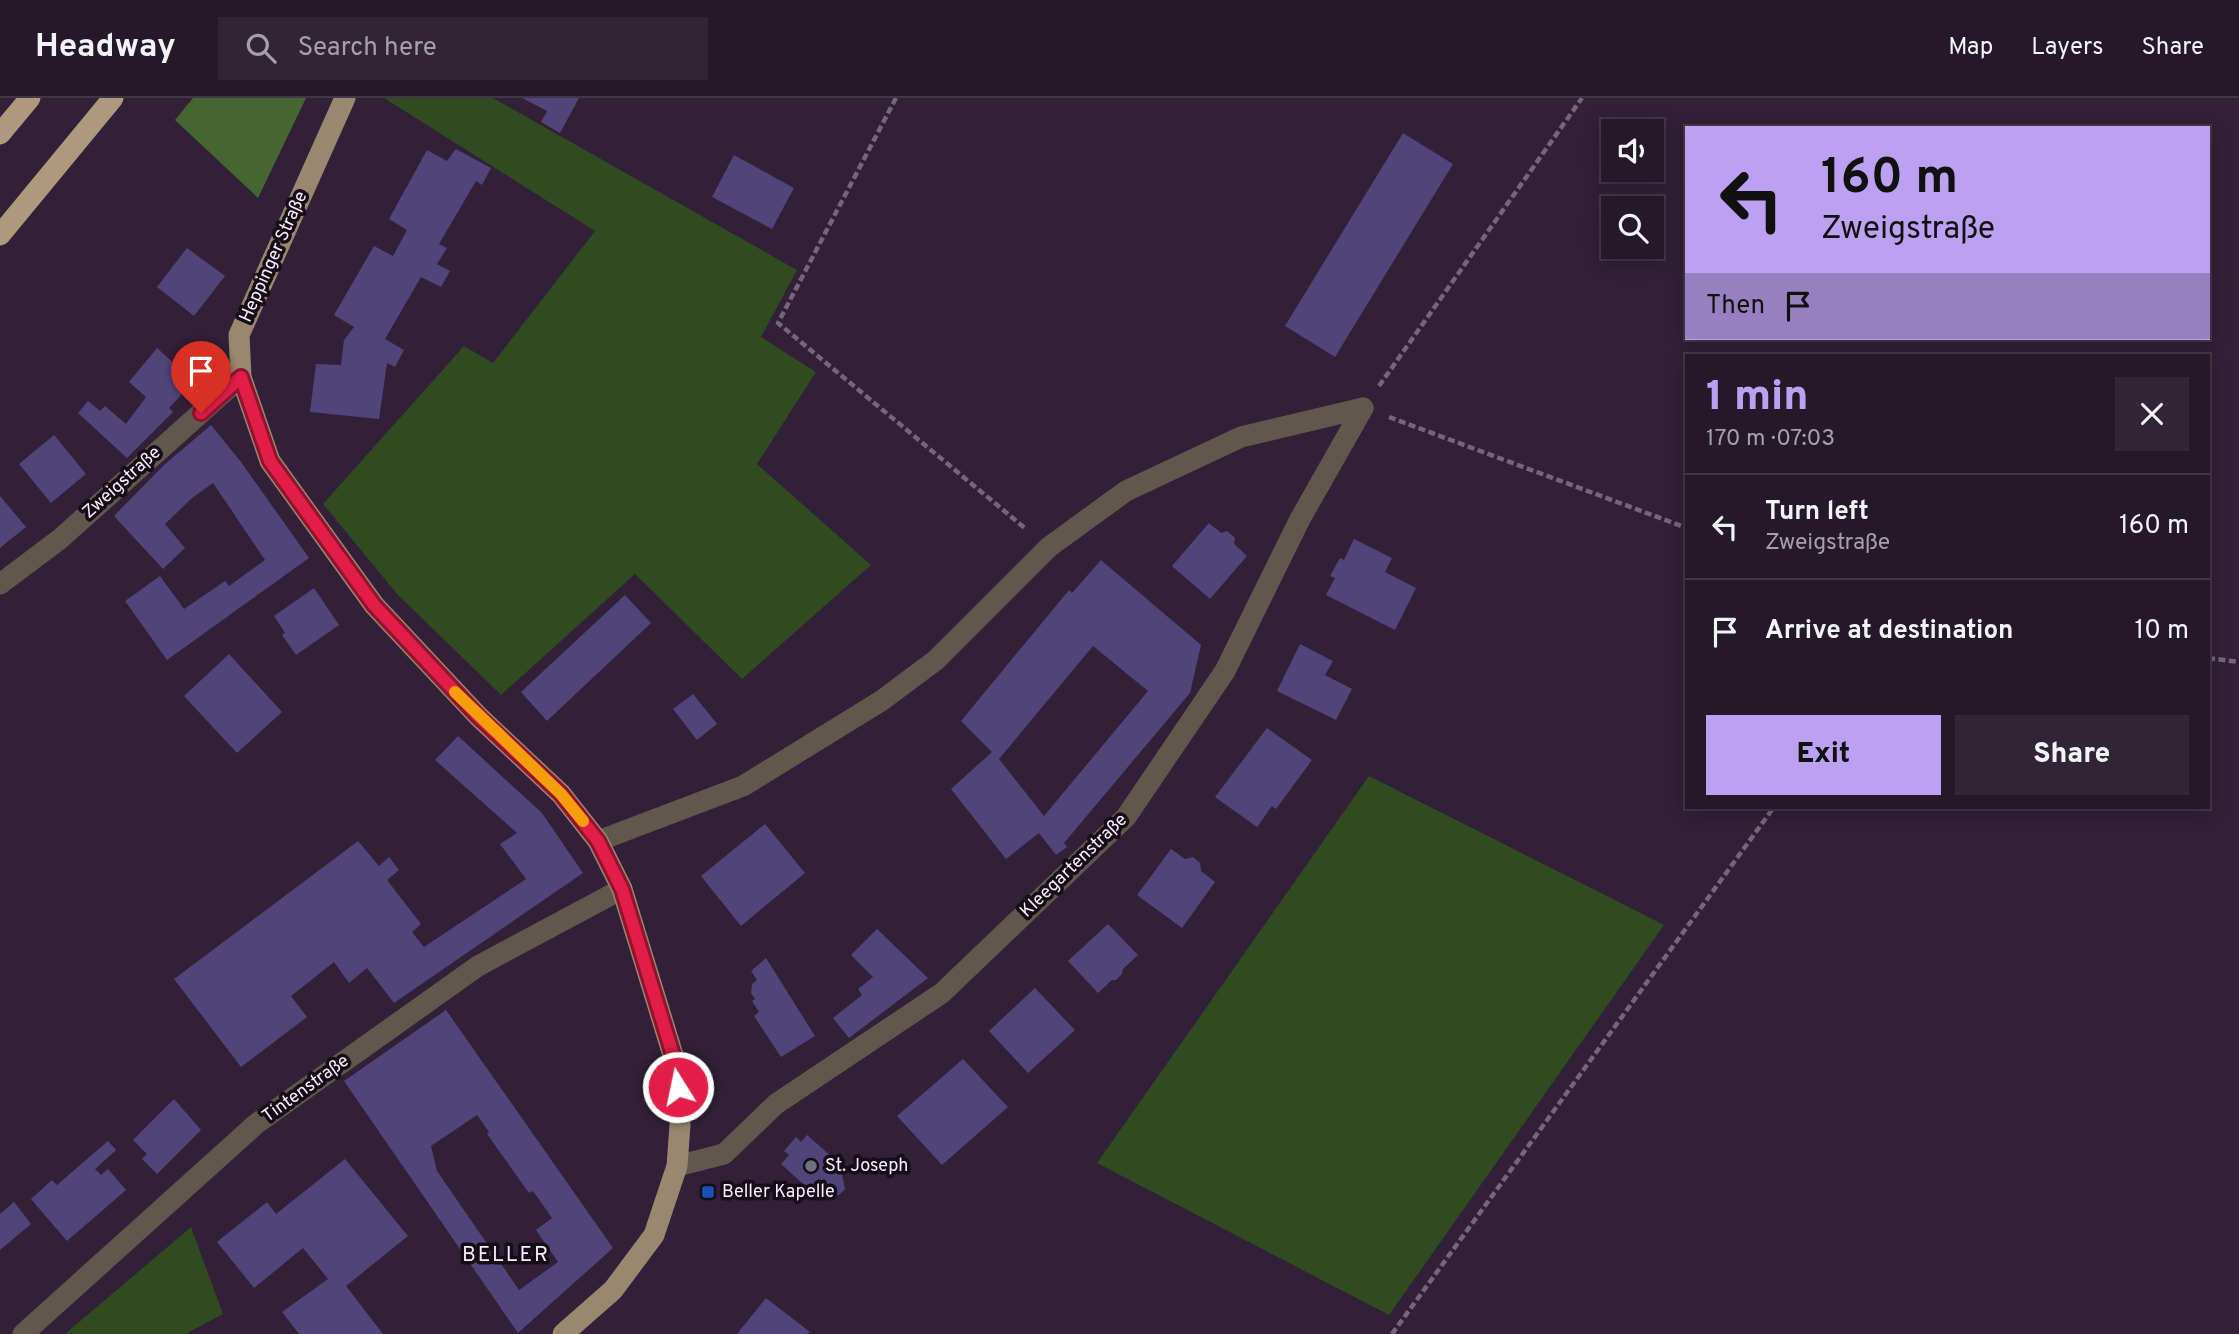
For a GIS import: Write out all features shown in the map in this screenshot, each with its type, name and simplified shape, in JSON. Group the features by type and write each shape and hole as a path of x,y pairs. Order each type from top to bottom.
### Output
{"highway":[{"path":"0,134 30,98"},
{"path":"0,235 113,98"}],"main road":[{"name":"Heppinger Straße","path":"345,98 239,335 241,377 270,461 374,605 478,716 561,794 598,841 622,889 677,1068 680,1125 677,1166 654,1235 613,1290 563,1334"}],"street":[{"name":"Zweigstraße","path":"0,584 60,539 241,377"},
{"path":"598,841 743,786 881,701 936,660 1049,547 1126,491 1241,437 1363,408"},
{"name":"Kleegartenstraße","path":"677,1166 724,1154 776,1104 942,993 1126,817 1225,671 1300,519 1363,408"},
{"name":"Tintenstraße","path":"23,1334 256,1124 478,966 622,889"}],"path":[{"path":"896,98 778,323 1049,547"},
{"path":"1582,98 1363,408 1685,527"},
{"path":"2210,658 2239,663"},
{"path":"1392,1334 1773,809"}],"green space":[{"path":"193,98 306,98 258,198 175,120"},
{"path":"384,98 493,98 797,270 761,337 816,372 757,464 871,565 742,679 635,574 501,695 397,594 323,504 464,346 493,363 595,231"},
{"path":"1369,776 1664,925 1389,1315 1097,1163"},
{"path":"191,1227 223,1314 186,1334 65,1334"}],"building":[{"path":"522,98 579,98 560,133 541,122 547,111"},
{"path":"1403,133 1453,164 1335,357 1285,326"},
{"path":"456,149 491,168 482,185 476,181 439,244 447,248 437,264 450,271 441,287 421,277 385,339 404,350 395,367 387,363 379,419 310,412 316,364 341,365 344,340 354,327 334,315 374,246 393,256 407,230 389,219 427,150 447,161"},
{"path":"734,155 794,188 772,229 712,197"},
{"path":"187,248 225,276 194,316 157,287"},
{"path":"157,348 189,377 179,389 183,393 169,408 173,412 127,458 78,413 88,401 100,411 105,406 126,424 146,397 129,382"},
{"path":"211,425 241,462 309,558 167,660 125,601 160,576 184,609 225,581 229,586 265,560 213,483 192,498 165,524 185,548 163,569 114,516 164,465"},
{"path":"54,435 86,474 51,503 19,464"},
{"path":"0,496 26,527 0,548"},
{"path":"1209,523 1221,533 1227,531 1235,538 1234,544 1247,556 1210,599 1172,566"},
{"path":"1354,539 1392,558 1385,572 1416,588 1395,630 1326,595 1335,578 1330,576 1340,558 1344,560"},
{"path":"1101,560 1201,645 1190,693 1064,843 1067,847 1056,855 1039,833 1006,859 951,789 992,752 961,721 1069,590 1072,593","holes":["1093,646 1148,691 1044,816 999,759"]},
{"path":"314,588 339,625 296,655 282,635 285,633 274,616"},
{"path":"625,595 651,623 547,721 521,692"},
{"path":"1300,644 1333,661 1325,675 1352,689 1336,720 1277,691"},
{"path":"229,654 282,712 237,753 184,696"},
{"path":"693,694 717,724 697,740 673,709"},
{"path":"1267,728 1312,760 1276,809 1272,806 1257,827 1215,797"},
{"path":"458,736 542,813 583,873 394,1003 367,968 349,983 334,962 291,996 307,1017 241,1067 174,979 358,841 379,866 389,857 399,870 387,880 421,924 412,932 424,947 526,879 500,844 517,833 435,760"},
{"path":"765,824 805,873 741,926 701,876"},
{"path":"1171,849 1185,859 1193,857 1200,863 1201,871 1215,882 1182,928 1137,895"},
{"path":"1108,924 1138,955 1116,980 1112,980 1098,993 1068,961"},
{"path":"877,929 928,978 849,1038 833,1018 862,995 858,989 873,977 851,955"},
{"path":"766,958 815,1036 781,1057 754,1016 759,1012 752,1001 755,999 751,993 752,984 757,980 751,971"},
{"path":"1035,988 1075,1030 1028,1073 989,1031"},
{"path":"446,1010 613,1248 518,1333 344,1081","holes":["477,1115 489,1132 487,1134 529,1193 533,1191 552,1218 536,1230 558,1262 519,1290 437,1171 431,1146"]},
{"path":"963,1059 1008,1107 942,1165 897,1116"},
{"path":"174,1099 201,1130 157,1174 142,1159 147,1154 133,1140"},
{"name":"St. Joseph","path":"807,1135 840,1164 836,1169 842,1174 845,1189 839,1195 823,1194 818,1190 814,1194 781,1164 789,1155 784,1151 796,1137 801,1142"},
{"path":"108,1141 116,1150 95,1169 101,1175 108,1169 126,1190 67,1241 31,1199 52,1180 57,1185"},
{"path":"345,1159 408,1236 346,1286 383,1334 299,1334 282,1312 328,1279 303,1248 254,1288 217,1242 267,1202 276,1214"},
{"path":"14,1202 31,1224 0,1250 0,1214"},
{"path":"766,1298 810,1332 737,1334"}],"slow traffic":[{"path":"455,692 561,794 583,821"}],"place":[{"name":"St. Joseph","path":"811,1166"},
{"name":"Beller Kapelle","path":"708,1192"}],"district":[{"name":"BELLER","path":"506,1255"}],"route":[{"path":"201,413 241,377 270,461 374,605 478,716 561,794 598,841 622,889 677,1068 678,1087"}]}
